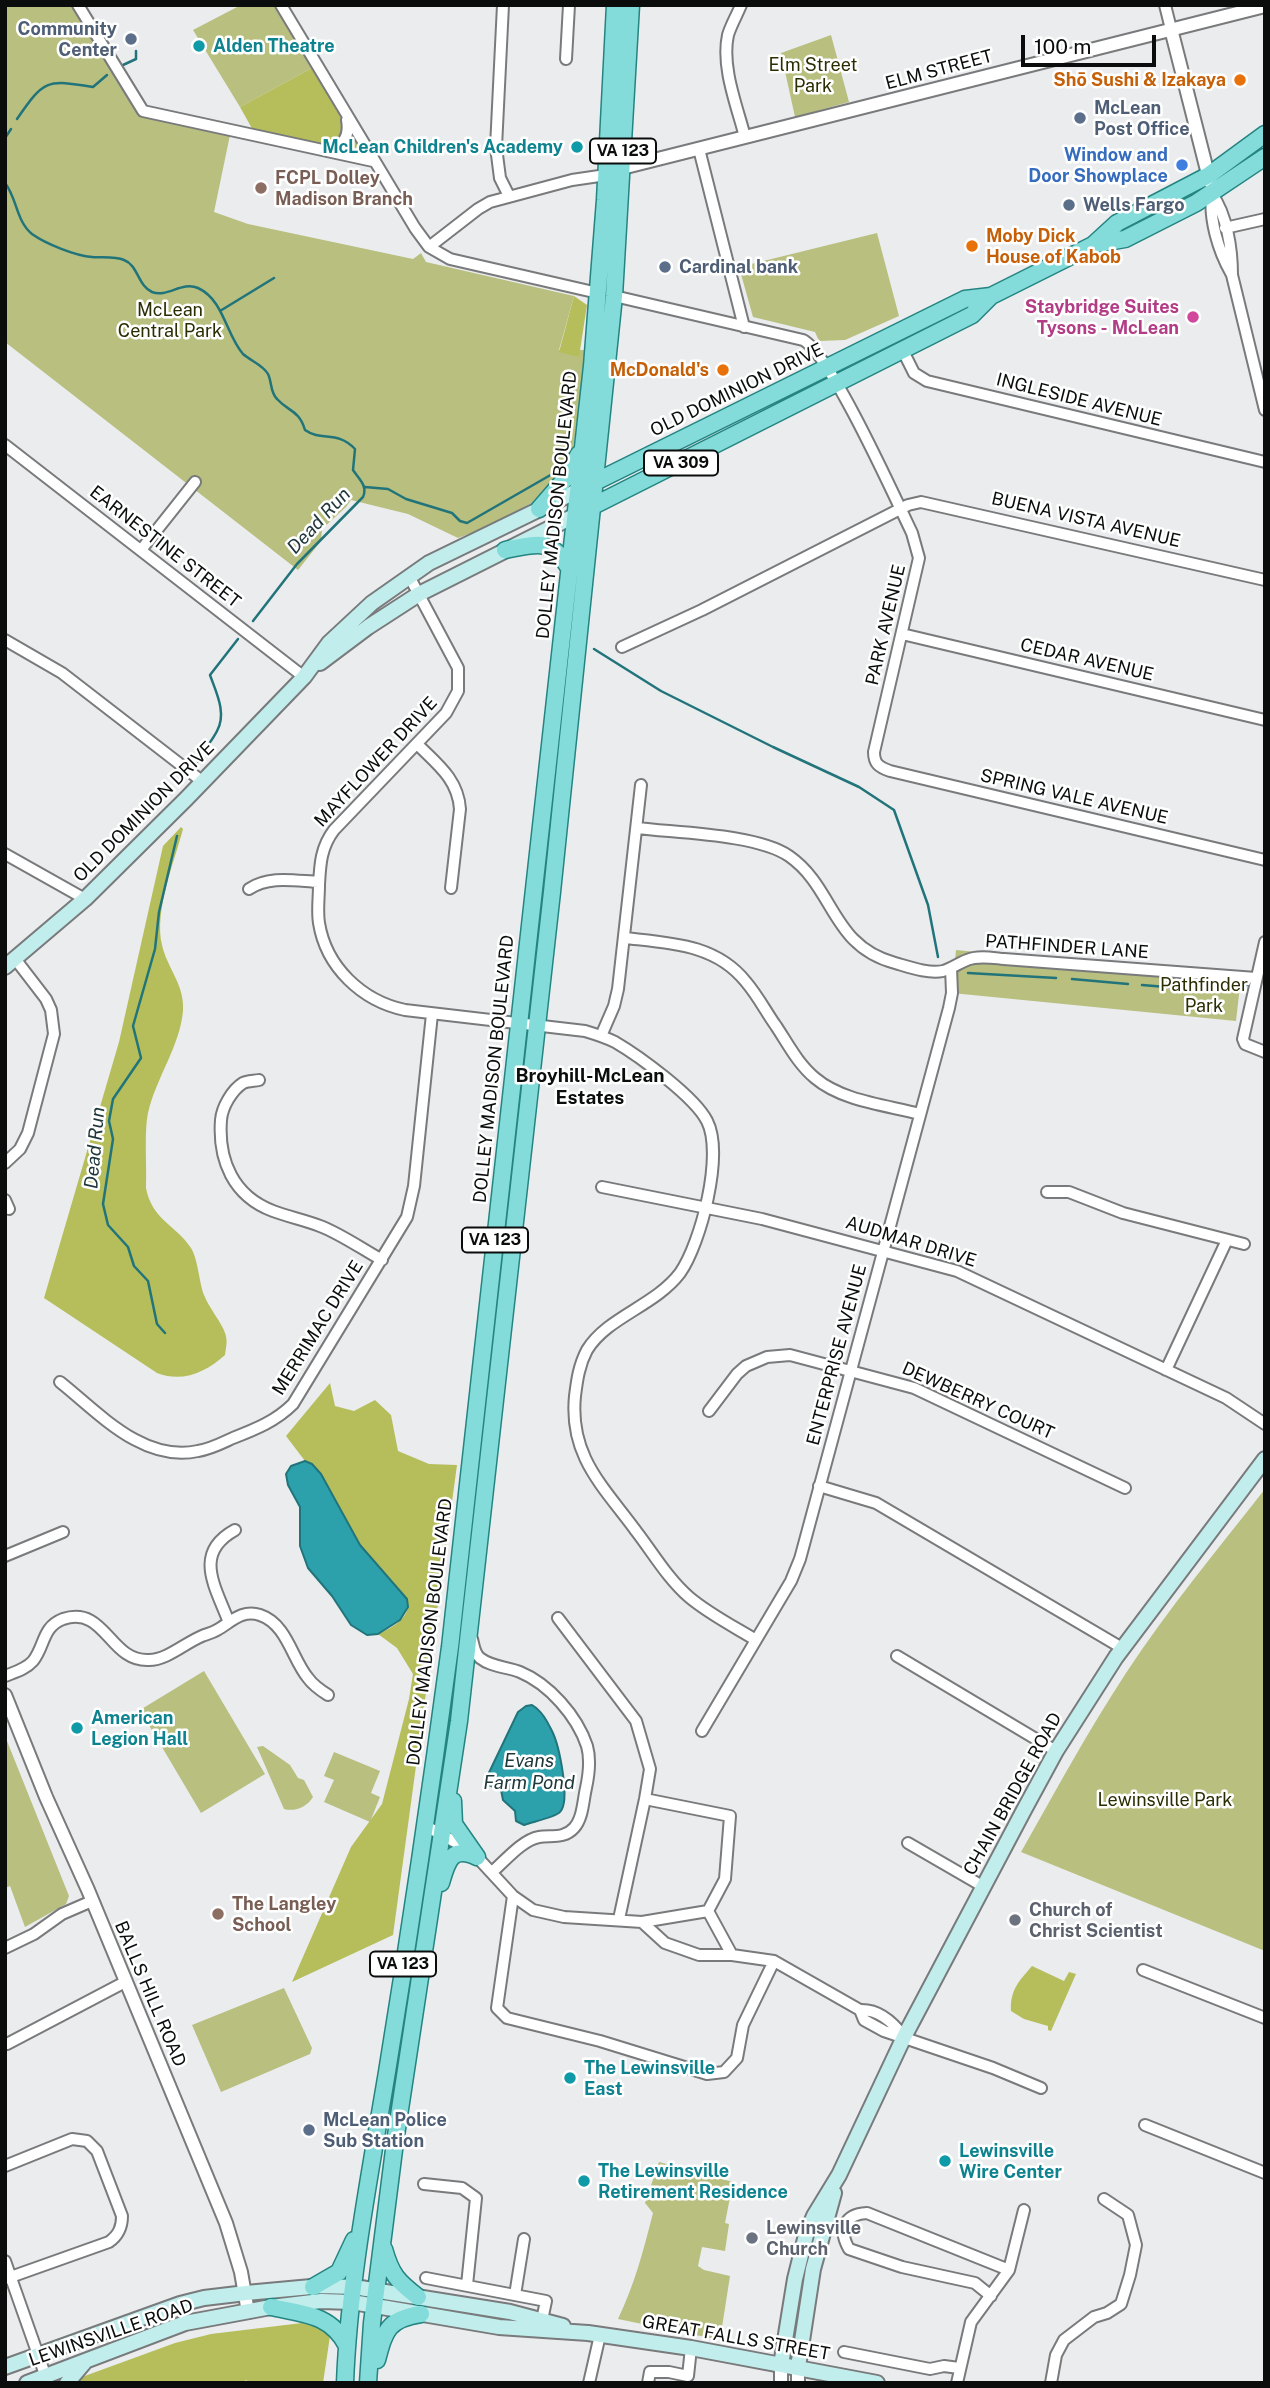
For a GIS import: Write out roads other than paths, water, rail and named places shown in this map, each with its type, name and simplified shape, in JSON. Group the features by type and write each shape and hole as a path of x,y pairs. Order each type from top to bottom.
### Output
{"main road":[{"name":"DOLLEY MADISON BOULEVARD","path":"345,2383 346,2346 353,2295 450,1647 583,445 606,294 600,270 615,5"},
{"name":"DOLLEY MADISON BOULEVARD","path":"370,2383 375,2298 394,2142 456,1742 537,1026 610,335 605,302 622,168 631,5"},
{"name":"OLD DOMINION DRIVE","path":"10,964 86,899 304,677 368,627 419,594 972,315 991,296 1093,245 1118,223 1209,175 1265,134"},
{"name":"OLD DOMINION DRIVE","path":"1093,245 1125,239 1212,194 1265,157"},
{"name":"OLD DOMINION DRIVE","path":"304,677 329,643 382,595 409,576 965,299 991,296"},
{"path":"600,441 610,459 626,466"},
{"path":"539,509 565,479 583,445"},
{"path":"505,550 535,544 548,546 561,555 569,568"},
{"name":"CHAIN BRIDGE ROAD","path":"781,2365 787,2316 806,2235 814,2216 839,2175 904,2036 1056,1751 1122,1648 1265,1459"},
{"path":"456,1742 452,1817 458,1832 477,1857"},
{"path":"426,1933 446,1864 460,1853 470,1853 477,1857"},
{"name":"CHAIN BRIDGE ROAD","path":"798,2367 813,2269 839,2175"},
{"path":"313,2287 333,2277 343,2266 365,2212"},
{"path":"382,2242 388,2266 394,2276 418,2297"},
{"name":"LEWINSVILLE ROAD","path":"5,2367 180,2304 204,2298 313,2287 375,2298"},
{"name":"LEWINSVILLE ROAD","path":"27,2383 47,2379 185,2323 353,2295"},
{"name":"GREAT FALLS STREET","path":"375,2298 418,2297 510,2312 594,2334"},
{"name":"GREAT FALLS STREET","path":"375,2298 421,2314 499,2328 594,2334 691,2348 877,2383"},
{"path":"271,2307 311,2315 328,2322 341,2334 346,2346"},
{"path":"370,2383 387,2329 398,2319 421,2314"},
{"path":"67,2383 85,2362"}],"street":[{"path":"78,5 143,111 373,161"},
{"path":"281,5 373,161 429,247 450,259 806,342 816,351 837,383"},
{"path":"503,5 496,147 500,178 509,196"},
{"path":"566,59 569,5"},
{"path":"741,5 728,36 727,54 745,137"},
{"path":"1165,5 1209,175 1212,194 1210,210 1224,261 1232,275"},
{"name":"ELM STREET","path":"622,168 1265,6"},
{"path":"324,150 334,149 344,141 348,131 347,117"},
{"path":"699,149 744,327"},
{"path":"429,247 478,209 509,196 579,178 606,175"},
{"path":"1212,194 1218,202 1225,228 1232,259 1232,275 1265,410"},
{"path":"1225,228 1265,219"},
{"name":"INGLESIDE AVENUE","path":"902,349 912,370 923,380 1265,462"},
{"name":"PARK AVENUE","path":"837,383 900,509 914,539 919,558 874,752 877,764"},
{"name":"EARNESTINE STREET","path":"5,445 304,677"},
{"path":"141,550 195,482"},
{"name":"BUENA VISTA AVENUE","path":"622,647 917,502 933,503 1265,580"},
{"name":"MAYFLOWER DRIVE","path":"409,576 455,662 459,679 458,691 450,708 330,835 322,853 319,882 321,931 330,955 345,976 378,1001 396,1008 432,1014 585,1031 601,1036 626,1049 673,1086 699,1109 706,1120 711,1131 714,1154 705,1208 695,1245 680,1273 657,1296 605,1331 588,1349 577,1379 573,1418 584,1460 675,1584 701,1606 756,1640"},
{"name":"CEDAR AVENUE","path":"902,634 1265,720"},
{"path":"5,640 62,673 202,782"},
{"path":"417,744 451,778 459,798 451,888"},
{"name":"SPRING VALE AVENUE","path":"877,764 890,771 1265,860"},
{"path":"601,1036 618,989 641,785"},
{"name":"PATHFINDER LANE","path":"637,828 748,841 770,846 789,856 804,869 860,948 893,963 929,971 943,971 975,958 1256,978"},
{"path":"5,854 86,899"},
{"path":"249,889 263,881 272,880 319,882"},
{"path":"625,938 686,945 714,955 738,972 748,983 797,1057 816,1079 843,1094 920,1114"},
{"path":"1265,942 1243,1039 1245,1044 1265,1052"},
{"path":"5,1163 20,1149 28,1133 54,1034 51,1010 46,999 10,964"},
{"name":"ENTERPRISE AVENUE","path":"702,1731 798,1565 951,1001 951,968"},
{"name":"MERRIMAC DRIVE","path":"60,1382 127,1436 140,1444 169,1452 196,1452 210,1448 270,1423 293,1404 382,1260 411,1206 432,1014"},
{"path":"259,1080 243,1083 229,1098 222,1114 220,1133 224,1162 235,1182 264,1207 323,1227 382,1260"},
{"name":"AUDMAR DRIVE","path":"602,1187 762,1219 968,1276 1226,1398 1265,1424"},
{"path":"1047,1192 1069,1192 1123,1213 1244,1244"},
{"path":"1166,1370 1227,1240"},
{"name":"DEWBERRY COURT","path":"709,1411 737,1374 767,1357 790,1355 914,1388 1125,1488"},
{"path":"820,1486 876,1503 1122,1648"},
{"path":"228,1620 211,1575 210,1559 216,1543 235,1530"},
{"path":"5,1556 63,1532"},
{"path":"5,1676 32,1662 46,1633 57,1622 65,1619 83,1618 92,1621 101,1627 120,1651 128,1656 150,1660 160,1658 202,1635 214,1632 228,1620 252,1614 267,1619 288,1643 308,1679 328,1695"},
{"path":"558,1618 636,1721 650,1769 619,1919"},
{"path":"469,1622 475,1651 479,1657 486,1662 519,1671 547,1689 580,1731 589,1758 580,1818 575,1827 568,1833 533,1839 492,1872"},
{"path":"897,1656 1056,1751"},
{"name":"BALLS HILL ROAD","path":"5,1695 226,2222 246,2292 248,2312"},
{"path":"645,1799 730,1816 725,1879 708,1912"},
{"path":"424,1825 477,1857 513,1896 545,1914 642,1922 708,1912"},
{"path":"908,1843 984,1887"},
{"path":"513,1896 497,2008 507,2018 600,2041 707,2074 724,2072 737,2058 743,2025 774,1961"},
{"path":"5,1948 34,1934 62,1914 92,1901"},
{"path":"708,1912 732,1955"},
{"path":"642,1922 665,1944 699,1955 732,1955 774,1961 860,2010 870,2010 893,2022 904,2036 1041,2088"},
{"path":"1143,1970 1265,2018"},
{"path":"7,2044 125,1982"},
{"path":"1145,2125 1265,2173"},
{"path":"5,2166 72,2139 87,2141 97,2151 122,2216 120,2230 109,2242 8,2278"},
{"path":"424,2184 462,2188 476,2198 467,2285"},
{"path":"1051,2383 1056,2355 1064,2340 1094,2316 1107,2313 1121,2304 1130,2275 1136,2245 1128,2215 1104,2199"},
{"path":"957,2383 971,2322 1009,2270 1024,2210"},
{"path":"991,2295 975,2283 902,2267 849,2249 844,2240 844,2227 849,2218 867,2213 1009,2270"},
{"path":"826,2221 844,2227"},
{"path":"515,2295 524,2239"},
{"path":"5,2260 8,2278 47,2379"},
{"path":"426,2278 545,2301 542,2320"},
{"path":"589,2383 594,2334"},
{"path":"648,2383 650,2372 688,2376 691,2348"},
{"path":"844,2352 930,2369 944,2366 959,2368"},
{"name":"CHAIN BRIDGE ROAD","path":"781,2365 781,2383"},
{"name":"CHAIN BRIDGE ROAD","path":"798,2367 798,2383"}],"water":[{"path":"305,1461 321,1474 360,1545 407,1599 408,1607 400,1620 378,1634 367,1635 351,1625 332,1596 308,1568 300,1546 300,1507 288,1485 286,1474 291,1466"},
{"name":"Evans Farm Pond","path":"532,1705 544,1716 555,1738 563,1773 564,1797 558,1814 524,1825 516,1821 515,1811 503,1800 501,1790 484,1783 518,1712"}],"waterway":[{"path":"123,65 136,59 136,51"},
{"path":"17,119 34,96 48,85 65,83 93,87 107,75"},
{"path":"5,138 11,129"},
{"name":"Dead Run","path":"5,183 23,223 38,238 78,254 124,260 152,292 163,293 192,286 207,294 219,309 237,346 243,354 266,371 275,396 297,415 305,430 342,440 355,449 353,470 364,486 363,497 297,564 253,621"},
{"path":"220,311 274,278"},
{"path":"365,487 388,489 406,499 452,513 460,521 467,523 554,473"},
{"name":"Dead Run","path":"196,765 220,724 219,703 210,675 238,639"},
{"path":"594,649 661,691 859,787 894,810 928,905 938,957"},
{"name":"Dead Run","path":"165,1333 157,1324 148,1281 134,1266 128,1247 108,1225 103,1204 113,1139 109,1121 113,1099 141,1058 133,1026 155,949 159,912 177,836"},
{"path":"968,973 1056,978"},
{"path":"1072,979 1128,984"},
{"path":"1142,985 1215,991 1247,985"}],"place":[{"name":"Community Center","path":"131,39"},
{"name":"Alden Theatre","path":"199,46"},
{"name":"Shō Sushi & Izakaya","path":"1240,80"},
{"name":"McLean Post Office","path":"1080,118"},
{"name":"McLean Children's Academy","path":"577,147"},
{"name":"Window and Door Showplace","path":"1182,165"},
{"name":"FCPL Dolley Madison Branch","path":"261,188"},
{"name":"Wells Fargo","path":"1069,205"},
{"name":"Moby Dick House of Kabob","path":"972,246"},
{"name":"Cardinal bank","path":"665,267"},
{"name":"Staybridge Suites Tysons - McLean","path":"1193,317"},
{"name":"McDonald's","path":"723,370"},
{"name":"American Legion Hall","path":"77,1728"},
{"name":"The Langley School","path":"218,1914"},
{"name":"Church of Christ Scientist","path":"1015,1920"},
{"name":"The Lewinsville East","path":"570,2078"},
{"name":"McLean Police Sub Station","path":"309,2130"},
{"name":"Lewinsville Wire Center","path":"945,2161"},
{"name":"The Lewinsville Retirement Residence","path":"584,2181"},
{"name":"Lewinsville Church","path":"752,2238"}],"district":[{"name":"Broyhill-McLean Estates","path":"590,1087"}],"park label":[{"name":"Elm Street Park","path":"813,75"},
{"name":"McLean Central Park","path":"170,320"},
{"name":"Pathfinder Park","path":"1204,995"},
{"name":"Lewinsville Park","path":"1165,1800"}]}
